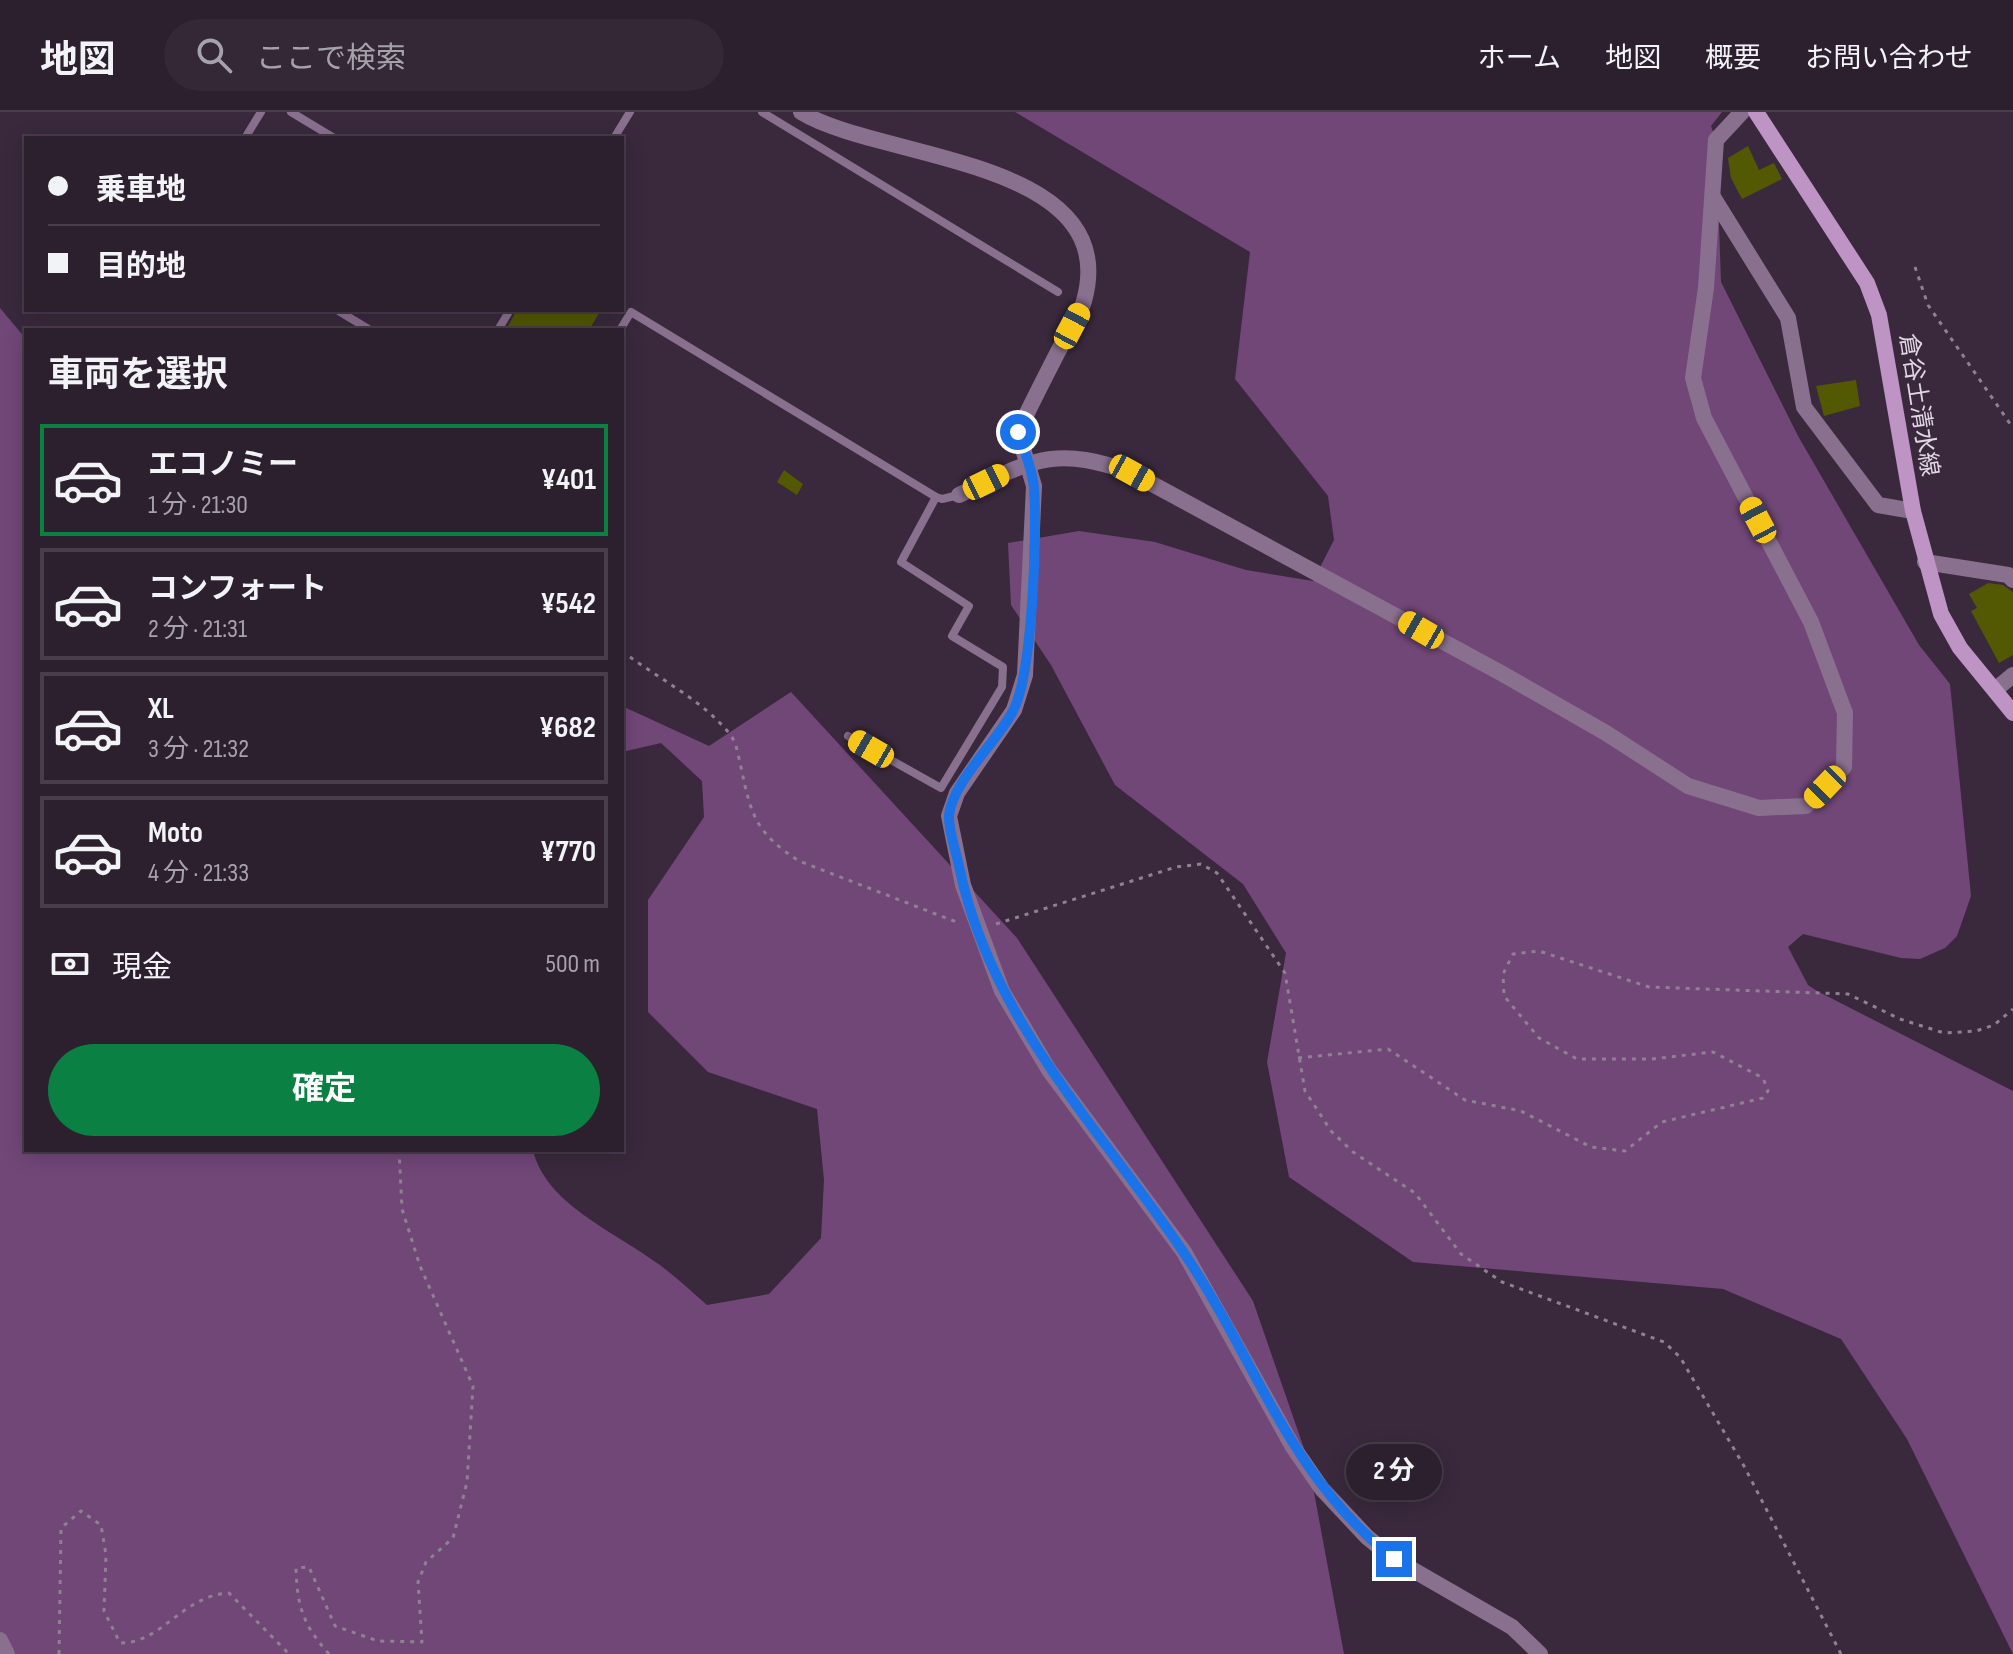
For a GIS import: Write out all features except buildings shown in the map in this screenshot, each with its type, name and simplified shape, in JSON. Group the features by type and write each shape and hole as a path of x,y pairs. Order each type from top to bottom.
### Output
{"main road":[{"name":"倉谷土清水線","path":"1756,112 1867,283 1886,348 1913,511 1941,614 1952,635 2013,713"}],"street":[{"path":"801,112 865,138 938,155 998,175 1069,215 1083,243 1088,277 1084,302 1018,432 1034,486 1025,675 1014,710 957,793 949,816 963,885 1002,991 1049,1070 1184,1252 1293,1447 1322,1489 1367,1537 1394,1559 1512,1627 1540,1654"},
{"path":"959,495 1027,462 1066,456 1097,461 1132,473 1501,673 1606,733 1688,786 1759,808 1806,806 1844,767 1845,713 1811,622 1704,418 1693,378 1713,197 1716,140 1742,112"},
{"path":"1713,197 1788,318 1804,407 1878,505 1913,511"},
{"path":"1925,562 2008,575 2013,580"},
{"path":"1995,690 2013,675"},
{"path":"0,1640 7,1654"}],"lane":[{"path":"246,136 261,112"},
{"path":"291,112 331,136"},
{"path":"615,136 630,112"},
{"path":"762,112 1058,292"},
{"path":"340,312 367,328"},
{"path":"621,328 631,312 936,497 942,499 959,495"},
{"path":"848,736 941,788 1002,687 1003,667 952,636 969,606 901,562 936,497"}],"path":[{"path":"1915,267 1928,305 2013,428"},
{"path":"624,653 731,735 749,810 762,834 777,847 799,861 978,930 1176,867 1201,864 1217,873 1285,973 1305,1091 1331,1131 1353,1152 1415,1193 1461,1254 1502,1282 1664,1342 1680,1357 1744,1466 1841,1654"},
{"path":"1298,1058 1388,1049 1465,1100 1521,1111 1544,1126 1591,1147 1625,1151 1662,1122 1763,1098 1768,1091 1763,1078 1713,1052 1652,1059 1577,1059 1539,1038 1504,996 1503,974 1513,954 1539,951 1649,987 1848,994 1900,1019 1944,1033 1976,1031 1994,1025 2013,1009"},
{"path":"329,1654 313,1637 297,1604 296,1568 309,1567 335,1626 378,1641 422,1642 418,1582 426,1562 453,1538 467,1482 473,1386 420,1266 402,1209 399,1152"},
{"path":"59,1654 61,1528 81,1511 101,1525 106,1555 104,1611 120,1643 141,1641 183,1609 210,1594 229,1593 289,1654"}],"shaded area":[{"path":"1015,112 1722,112 1711,126 1716,140 1721,282 1798,436 1919,645 1950,684 1971,896 1957,936 1945,948 1920,959 1901,958 1803,934 1788,947 1808,985 1817,991 2013,1091 2013,1654 1907,1439 1841,1339 1723,1289 1413,1262 1289,1177 1267,1062 1286,953 1243,884 1115,785 1051,665 1011,605 1008,543 1079,531 1155,542 1246,570 1313,581 1334,540 1328,496 1235,379 1250,252"},
{"path":"0,308 24,337 24,1152 534,1152 540,1169 566,1201 661,1266 707,1305 769,1294 821,1238 824,1180 817,1109 708,1072 648,1012 648,900 704,817 702,781 661,743 624,752 624,707 709,746 791,692 1017,938 1253,1301 1308,1460 1344,1654 0,1654"}],"route":[{"path":"1018,432 1034,486 1025,675 1014,710 957,793 949,816 963,885 980,939 1002,991 1049,1070 1184,1252 1293,1447 1322,1489 1367,1537 1394,1559"}]}
